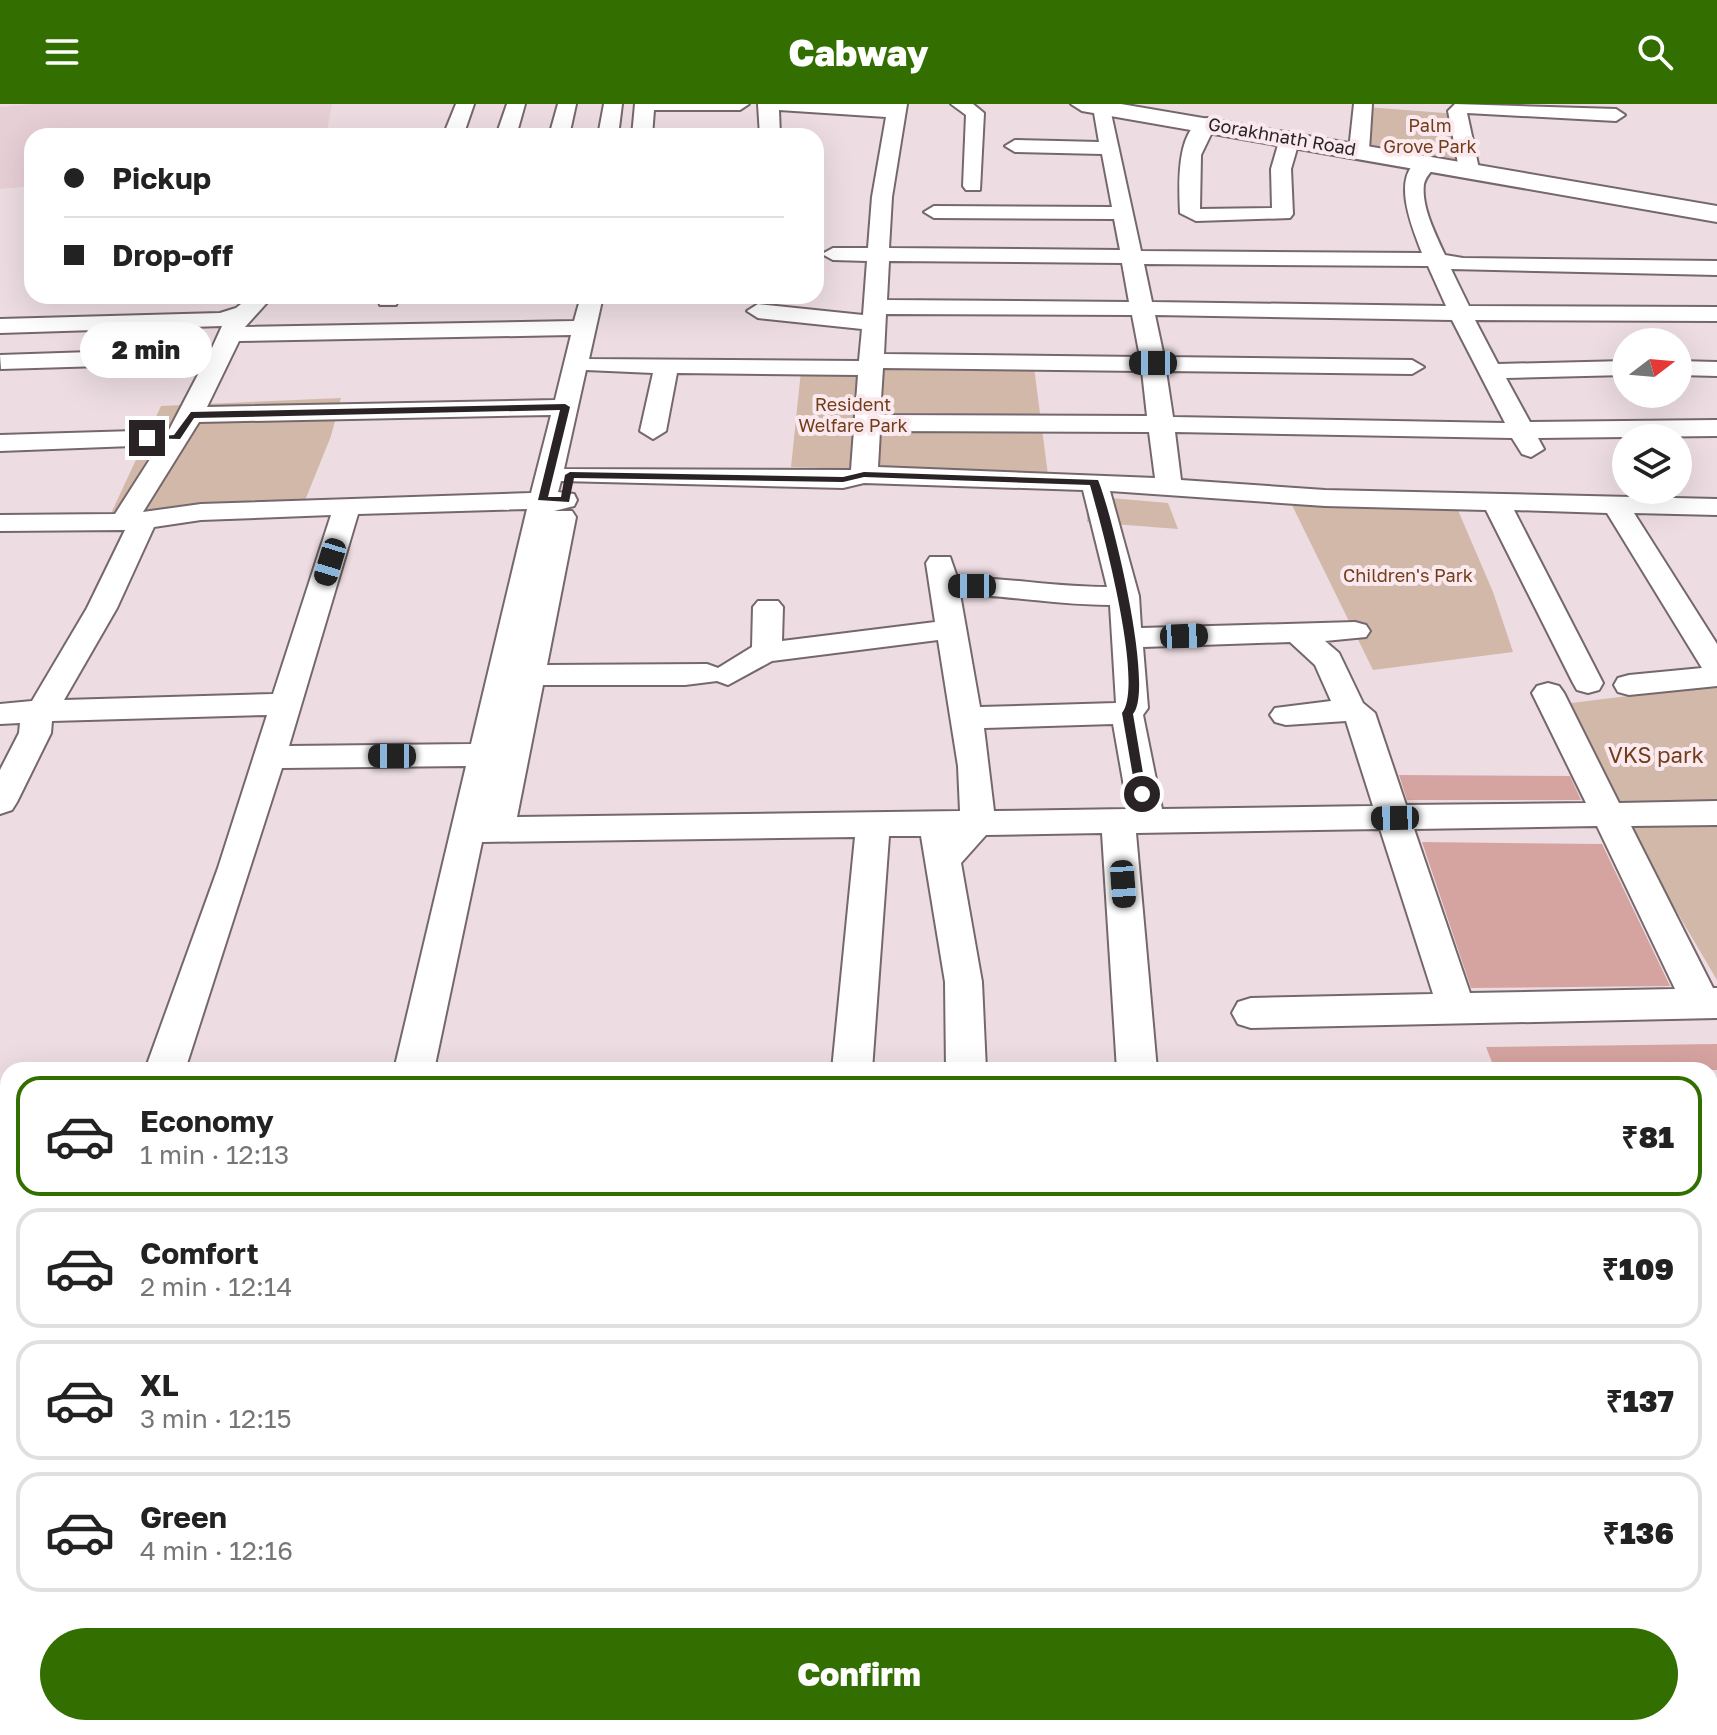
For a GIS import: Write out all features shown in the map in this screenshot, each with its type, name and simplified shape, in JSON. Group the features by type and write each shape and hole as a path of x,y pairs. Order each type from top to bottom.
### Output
{"main road":[{"name":"Gorakhnath Road","path":"1092,105 1218,118 1290,138 1717,214"}],"street":[{"path":"456,128 465,104"},
{"path":"508,128 516,104"},
{"path":"561,128 567,104"},
{"path":"609,128 613,104"},
{"path":"643,128 644,105 740,104"},
{"path":"769,128 767,104 897,108 882,197 864,475"},
{"path":"960,104 975,113 973,186"},
{"path":"1359,150 1363,104"},
{"path":"1092,105 1109,148 1153,363 1169,487"},
{"path":"1469,169 1457,111 1463,107 1616,115"},
{"path":"1218,118 1192,147 1190,213 1196,215 1283,214 1281,169 1290,138"},
{"path":"1015,146 1109,148"},
{"path":"1429,162 1416,177 1414,189 1437,260 1527,441"},
{"path":"934,212 1121,213"},
{"path":"833,254 1437,260 1463,265 1717,268"},
{"path":"0,802 35,733 40,712 102,608 133,521 176,437 191,415 231,335 258,304"},
{"path":"416,1062 482,830 530,676 559,492 565,407 590,304"},
{"path":"482,830 484,755 594,365 607,304"},
{"path":"758,311 875,315 1141,310 1717,314"},
{"path":"0,326 231,335 585,328"},
{"path":"1,362 231,335"},
{"path":"594,365 1153,363 1412,367"},
{"path":"653,431 667,364"},
{"path":"1493,371 1612,368"},
{"path":"1692,368 1717,369"},
{"path":"191,415 565,407"},
{"path":"867,423 1161,424 1527,441 1717,428"},
{"path":"0,443 176,437"},
{"path":"0,523 133,521 201,512 843,480 864,475 1094,482 1325,498 1612,504"},
{"path":"966,718 1127,713 1132,708 1133,677 1124,596 1094,482"},
{"path":"1496,502 1588,683"},
{"path":"1615,504 1717,507"},
{"path":"1615,504 1717,668"},
{"path":"168,1062 270,757 347,506"},
{"path":"944,860 978,822 974,766 942,574 1055,596 1124,596"},
{"path":"767,651 768,607"},
{"path":"530,676 574,671 639,677 717,674 767,651 950,629"},
{"path":"1127,638 1355,631"},
{"path":"1297,633 1328,660 1350,710"},
{"path":"1629,685 1717,676"},
{"path":"1251,1013 1457,1011 1709,1003 1607,815 1548,693"},
{"path":"0,714 286,704"},
{"path":"1286,715 1350,710 1359,713 1457,1011"},
{"path":"1127,713 1133,822 1137,1062"},
{"path":"270,757 484,755"},
{"path":"482,830 1717,813"},
{"path":"936,822 953,899 968,1032 966,1062"},
{"path":"853,1062 873,823"}],"shaded area":[{"path":"34,104 332,104 328,128 24,128 24,187 0,189 0,107"}],"green space":[{"name":"Palm Grove Park","path":"1366,107 1458,114 1467,168 1362,149"},
{"name":"Resident Welfare Park","path":"802,361 1034,367 1048,475 791,467"},
{"path":"341,398 331,436 302,508 107,522 161,406"},
{"name":"Children's Park","path":"1287,495 1454,501 1493,592 1513,652 1373,670"},
{"path":"1088,496 1168,503 1178,529 1087,522"},
{"name":"VKS park","path":"1717,685 1717,980 1555,705"}],"building":[{"path":"1399,775 1570,776 1581,800 1407,800"},
{"path":"1422,842 1602,844 1670,986 1471,988"},
{"path":"1717,1044 1717,1062 1492,1062 1486,1047"}],"route":[{"path":"147,438 176,437 191,415 565,407 543,500 565,500 570,475 843,480 864,475 1094,482 1124,596 1133,677 1132,708 1127,713 1142,794"}]}
